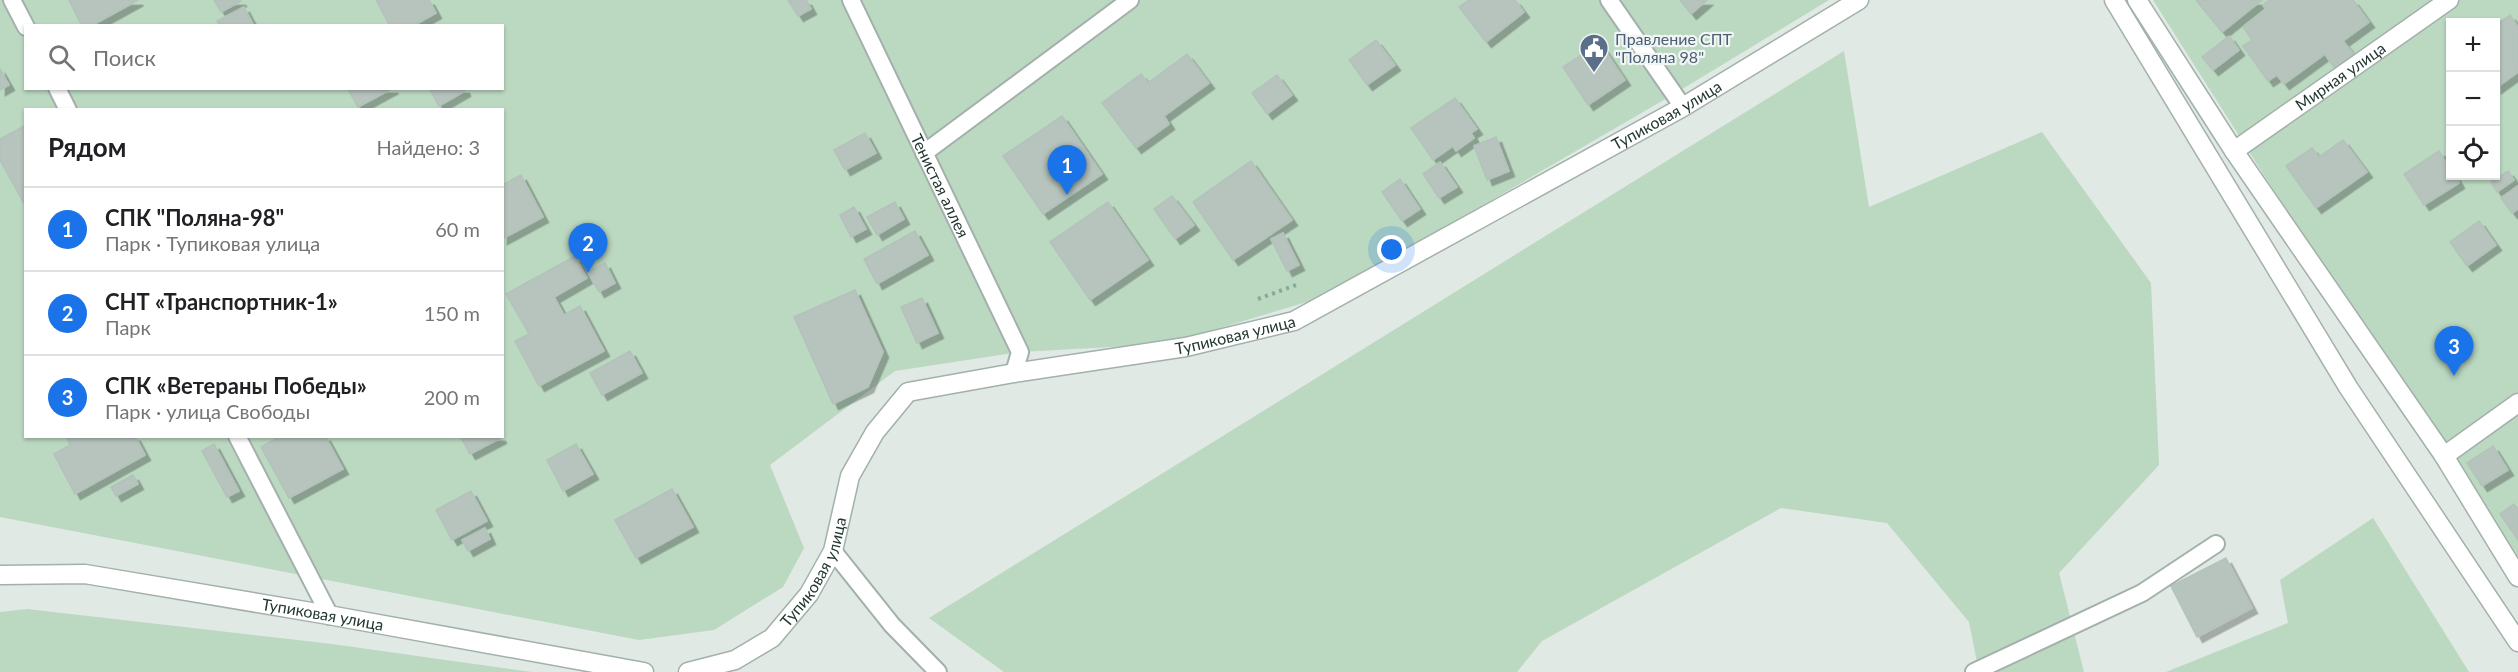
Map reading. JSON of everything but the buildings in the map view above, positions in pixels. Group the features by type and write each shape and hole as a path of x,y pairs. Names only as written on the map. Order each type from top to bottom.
{"street":[{"name":"Тупиковая улица","path":"688,672 735,660 772,638 809,594 833,551 850,476 875,432 908,392 1014,373 1186,347 1294,321 1683,107 1859,0"},
{"path":"2114,0 2348,387 2518,642"},
{"path":"2137,0 2234,151 2444,456 2518,577"},
{"name":"Мирная улица","path":"2234,151 2449,0"},
{"path":"2444,456 2518,403"},
{"name":"Тупиковая улица","path":"0,574 85,574 644,672"}],"lane":[{"path":"12,0 24,24"},
{"name":"Тенистая аллея","path":"851,0 1020,352 1014,373"},
{"path":"924,153 1130,0"},
{"path":"1609,0 1683,107"},
{"path":"58,90 67,108"},
{"path":"238,438 329,615"},
{"path":"1974,672 2142,592 2216,544"},
{"path":"833,551 892,625 938,672"}],"green space":[{"path":"0,0 1829,0 1674,94 1327,296 1166,344 1020,352 895,371 770,465 804,548 783,587 714,630 639,640 0,517"},
{"path":"2153,0 2518,0 2518,576"},
{"path":"1844,51 1869,207 2042,132 2151,283 2159,465 2059,573 2084,672 1979,672 1969,622 1887,523 1781,508 1542,641 1517,672 1004,672 929,618"},
{"path":"2373,518 2469,672 2166,672 2288,623 2280,580"},
{"path":"27,609 332,644 532,672 0,672 0,612"}],"place":[{"name":"Правление СПТ \"Поляна 98\"","path":"1594,74"},
{"name":"СПК \"Поляна-98\"","path":"1067,195"},
{"name":"СНТ «Транспортник-1»","path":"588,273"},
{"name":"СПК «Ветераны Победы»","path":"2454,376"}]}
